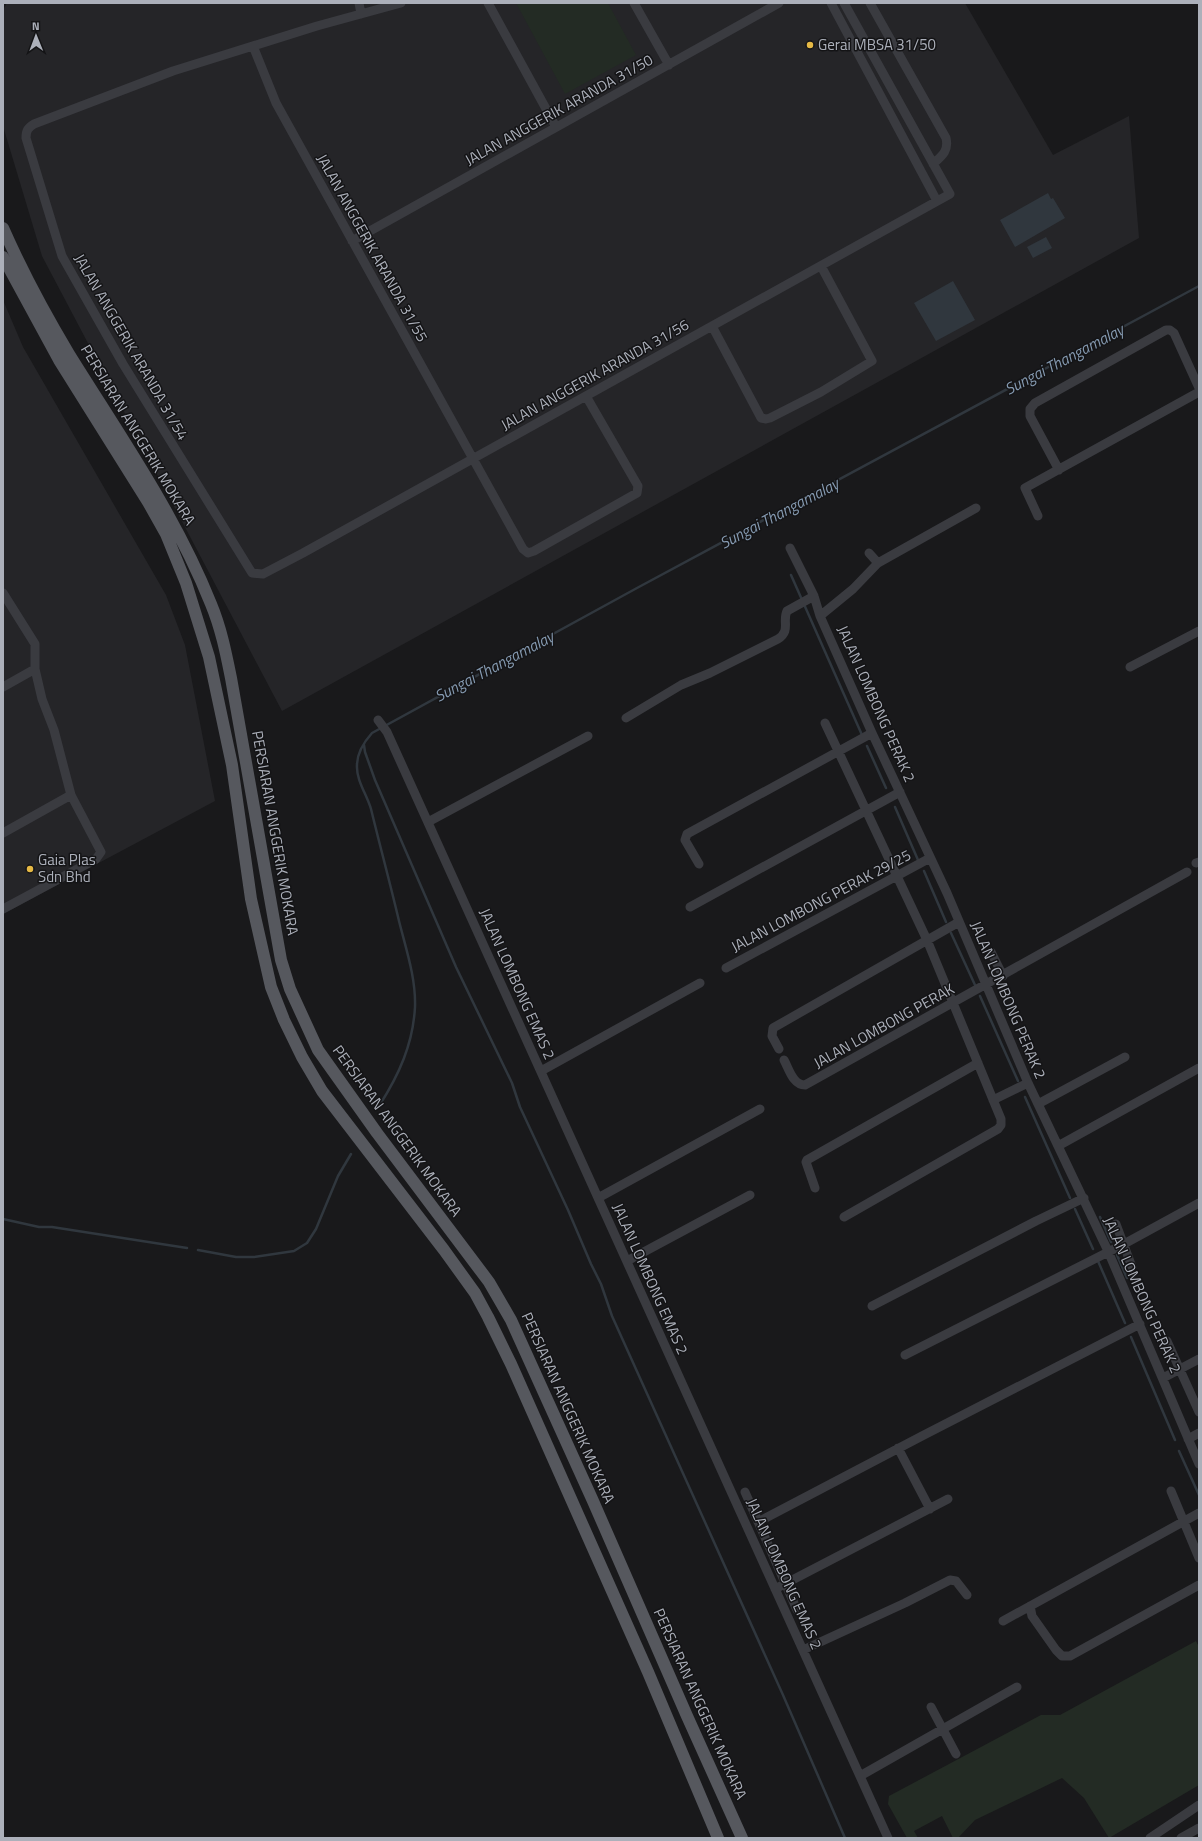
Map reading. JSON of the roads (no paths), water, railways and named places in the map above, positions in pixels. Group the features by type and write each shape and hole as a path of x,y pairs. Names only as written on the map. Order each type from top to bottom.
{"main road":[{"name":"PERSIARAN ANGGERIK MOKARA","path":"3,228 30,285 69,353 159,496 180,536 212,606 225,648 281,960 290,989 318,1050 359,1109 489,1282 511,1320 742,1838"},
{"name":"PERSIARAN ANGGERIK MOKARA","path":"3,257 59,360 148,502 175,555 192,600 213,675 232,765 251,899 271,987 284,1020 302,1057 322,1090 475,1293 511,1364 648,1672 718,1838"}],"street":[{"path":"359,3 361,14"},
{"name":"JALAN ANGGERIK ARANDA 31/54","path":"252,574 123,364 62,256 26,138 26,133 28,128 34,124 172,72 253,46 401,3"},
{"path":"488,3 556,127"},
{"path":"634,3 669,65"},
{"name":"JALAN ANGGERIK ARANDA 31/50","path":"352,241 669,65 766,6 779,3"},
{"path":"831,3 937,202"},
{"path":"844,3 933,164 946,152 946,138 870,3"},
{"name":"JALAN ANGGERIK ARANDA 31/55","path":"253,46 276,103 472,459 523,549 528,552 540,548 637,493 638,486 586,396"},
{"name":"JALAN ANGGERIK ARANDA 31/56","path":"252,574 263,574 290,560 937,202 950,194 933,164"},
{"path":"712,326 762,418 770,418 821,392 872,361 821,266"},
{"path":"1059,470 1030,416 1030,409 1035,403 1166,330 1170,330 1174,333 1199,388"},
{"path":"1038,516 1025,488 1199,392"},
{"path":"820,616 854,589 878,563 976,508"},
{"name":"JALAN LOMBONG PERAK 2","path":"790,548 872,733 960,922 985,986 1028,1083 1108,1251 1199,1464"},
{"path":"868,553 878,563"},
{"path":"3,593 35,644 35,669 42,699 54,730 71,796 101,852 96,859 3,909"},
{"path":"626,718 681,685 710,673 783,636 787,625 784,616 787,610 811,598"},
{"path":"1130,667 1199,631"},
{"path":"3,687 35,669"},
{"name":"JALAN LOMBONG EMAS 2","path":"378,720 387,732 775,1589 807,1648 860,1776 888,1838"},
{"path":"825,722 928,940 1001,1119 1001,1125 998,1129 844,1217"},
{"path":"699,864 685,840 687,834 872,733"},
{"path":"428,822 588,736"},
{"path":"690,907 900,792"},
{"path":"3,833 71,796"},
{"name":"JALAN LOMBONG PERAK 29/25","path":"726,968 930,858"},
{"name":"JALAN LOMBONG PERAK","path":"784,1060 796,1082 805,1085 1003,976 1187,872"},
{"path":"779,1049 772,1036 773,1028 960,922"},
{"path":"991,952 1003,976"},
{"path":"541,1071 700,984"},
{"path":"1038,1104 1125,1057"},
{"path":"815,1188 806,1162 807,1160 978,1063"},
{"path":"1058,1146 1199,1068"},
{"path":"993,1100 1028,1083"},
{"path":"598,1198 760,1109"},
{"path":"627,1261 750,1195"},
{"path":"872,1306 1084,1198"},
{"path":"905,1355 1124,1244 1199,1203"},
{"path":"1116,1224 1132,1267"},
{"path":"758,1522 898,1448 1140,1324"},
{"path":"1167,1341 1180,1369 1196,1396 1199,1412"},
{"path":"1163,1378 1199,1359"},
{"path":"1188,1439 1199,1433"},
{"path":"898,1448 930,1509"},
{"path":"1171,1491 1199,1558"},
{"path":"745,1492 797,1610"},
{"path":"775,1589 948,1499"},
{"path":"1004,1621 1199,1513"},
{"path":"807,1648 906,1603 950,1580 956,1581 967,1595"},
{"path":"1030,1606 1032,1616 1056,1650 1062,1656 1070,1656 1199,1585"},
{"path":"860,1776 1017,1687"},
{"path":"931,1707 956,1754"},
{"path":"1150,1838 1199,1805"},
{"path":"1181,1838 1199,1828"}],"waterway":[{"name":"Sungai Thangamalay","path":"379,1106 393,1083 404,1059 414,1021 415,996 410,964 371,809 357,771 357,761 360,752 372,733 637,588 1199,286"},
{"path":"791,575 862,735"},
{"path":"364,745 375,780 456,967 512,1083 520,1107 601,1284 612,1316 783,1695 845,1838"},
{"path":"867,746 886,788"},
{"path":"895,807 918,860"},
{"path":"924,871 946,922"},
{"path":"951,933 975,985"},
{"path":"980,996 1018,1081"},
{"path":"1025,1097 1070,1198"},
{"path":"198,1250 236,1257 254,1257 294,1251 307,1243 316,1229 338,1176 351,1154"},
{"path":"1075,1209 1093,1249"},
{"path":"1100,1217 1111,1242"},
{"path":"3,1219 39,1227 52,1227 187,1248"},
{"path":"1117,1255 1127,1278"},
{"path":"1098,1261 1125,1323"},
{"path":"1131,1337 1175,1440"},
{"path":"1179,1451 1199,1495"}],"place":[{"name":"Gerai MBSA 31/50","path":"810,45"},
{"name":"Gaia Plas Sdn Bhd","path":"30,869"}]}
